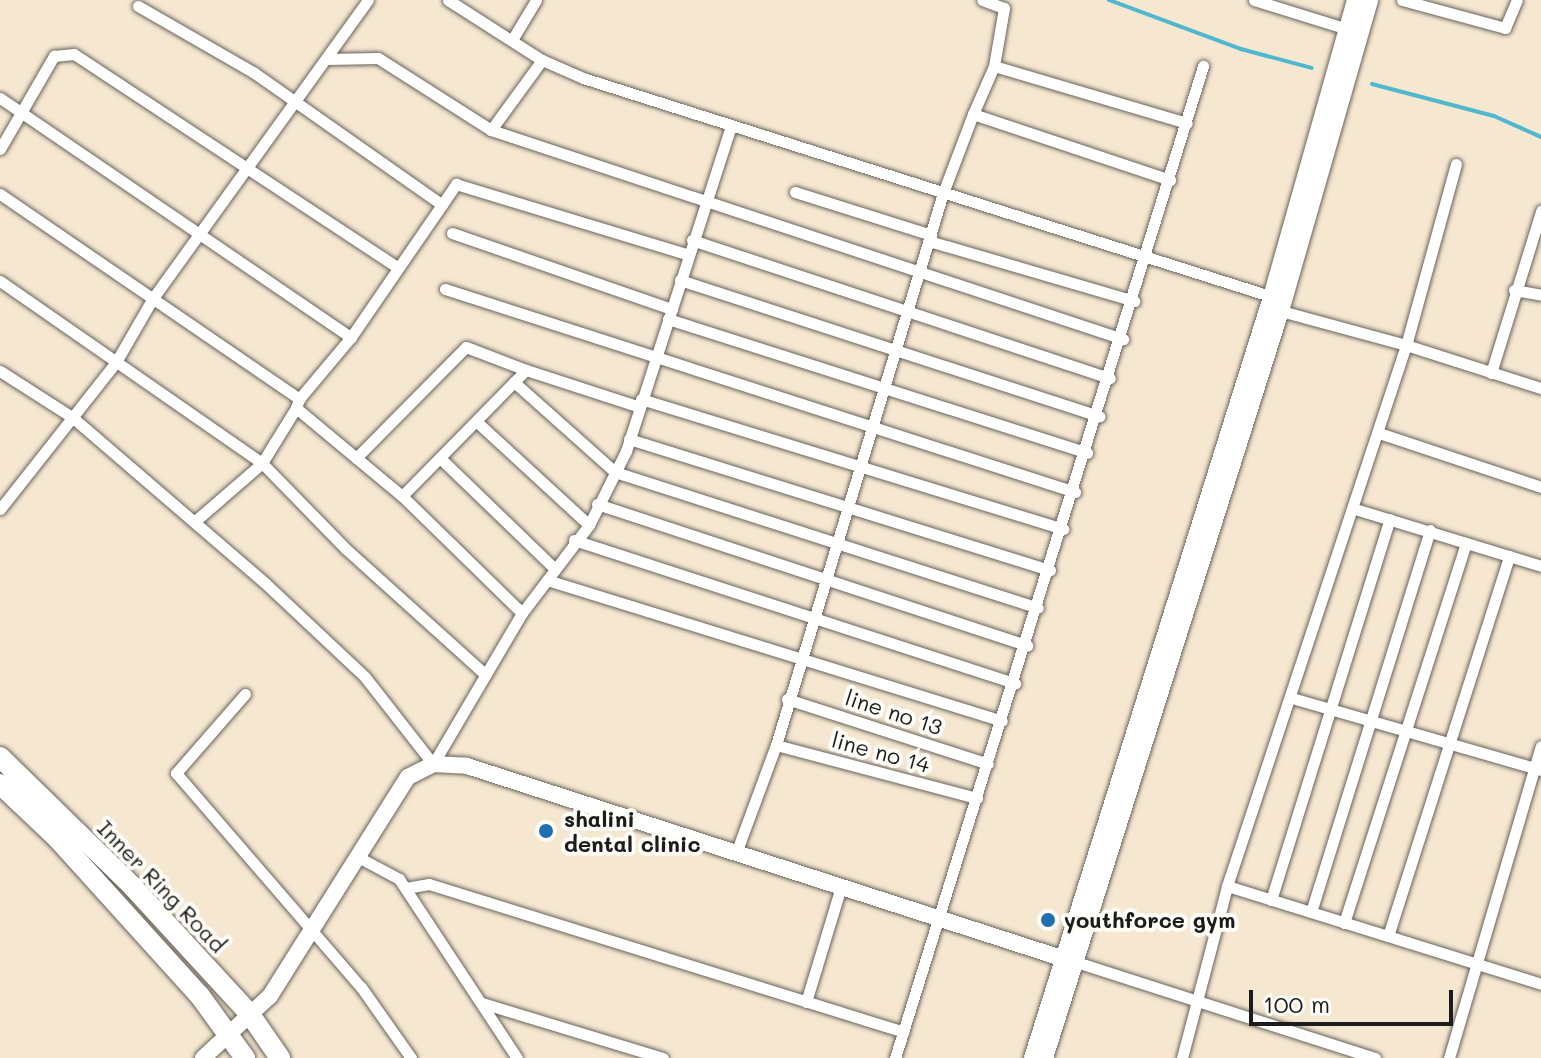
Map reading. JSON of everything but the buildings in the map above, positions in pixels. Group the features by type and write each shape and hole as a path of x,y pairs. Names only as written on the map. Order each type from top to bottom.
{"highway":[{"name":"Inner Ring Road","path":"0,757 133,887 249,1013 280,1058"},
{"name":"Inner Ring Road","path":"0,784 121,908 230,1036 245,1058"}],"main road":[{"path":"1341,80 1347,29 1355,0"},
{"path":"1045,1058 1070,960 1279,303 1341,80 1370,0"},
{"path":"203,1058 270,996 408,777 433,764 467,766 1070,960"},
{"path":"1032,1058 1070,960"}],"street":[{"path":"0,509 116,362 153,298 200,237 368,0"},
{"path":"512,40 536,0"},
{"path":"736,853 776,745 787,699 826,583 943,193 994,66 1004,8 982,0"},
{"path":"1402,0 1505,28 1517,0"},
{"path":"1259,1 1347,29"},
{"path":"454,2 542,60 731,125 1541,388"},
{"path":"138,6 296,101 442,205"},
{"path":"0,149 17,113 54,56 74,54 248,166 398,268"},
{"path":"326,59 378,58 491,130 704,199 919,275 1123,339"},
{"path":"491,130 542,60"},
{"path":"994,66 1187,123"},
{"path":"895,1058 1123,339 1203,66"},
{"path":"0,98 17,113 200,237 236,254 351,337"},
{"path":"973,114 1170,180"},
{"path":"0,371 72,417 194,522 365,677 433,764 522,613 574,540 589,525 615,472 629,439 704,199 731,125"},
{"path":"1182,1058 1200,1003 1227,886 1355,509 1406,345 1456,164"},
{"path":"194,522 262,463 298,404 351,337 456,184 687,254"},
{"path":"795,192 930,238 1134,301"},
{"path":"0,194 153,298 298,404 402,496 522,613"},
{"path":"1491,373 1540,207"},
{"path":"452,233 883,391 1087,453"},
{"path":"692,240 907,315 1110,378"},
{"path":"680,280 895,353 1099,416"},
{"path":"0,281 262,463 346,549 486,675"},
{"path":"445,289 1075,492"},
{"path":"1514,290 1541,295"},
{"path":"356,458 466,347 526,370 1063,529"},
{"path":"402,496 526,370"},
{"path":"514,382 615,472 837,546 1038,608"},
{"path":"477,422 589,525"},
{"path":"1379,433 1541,487"},
{"path":"629,439 1050,570"},
{"path":"440,458 555,569"},
{"path":"597,504 826,583 1027,645"},
{"path":"1355,509 1541,566"},
{"path":"1271,900 1329,706 1390,519"},
{"path":"1311,912 1430,530"},
{"path":"574,540 813,621 1015,683"},
{"path":"1344,923 1466,543"},
{"path":"1388,936 1509,556"},
{"path":"547,580 1002,721"},
{"path":"245,694 176,773 312,928 411,1058"},
{"path":"1292,698 1329,706 1537,769"},
{"name":"line no 13","path":"787,699 988,764"},
{"name":"line no 14","path":"776,745 977,798"},
{"path":"1449,1058 1537,769 1541,746"},
{"path":"358,857 406,888 517,1058"},
{"path":"406,888 429,884 903,1032"},
{"path":"1227,886 1541,984"},
{"path":"806,1002 841,887"},
{"path":"1070,960 1375,1058"},
{"path":"482,1003 663,1058"}],"waterway":[{"path":"1109,0 1241,49 1312,68"},
{"path":"1372,84 1494,116 1541,137"}],"place":[{"name":"shalini dental clinic","path":"546,831"},
{"name":"youthforce gym","path":"1048,920"}]}
